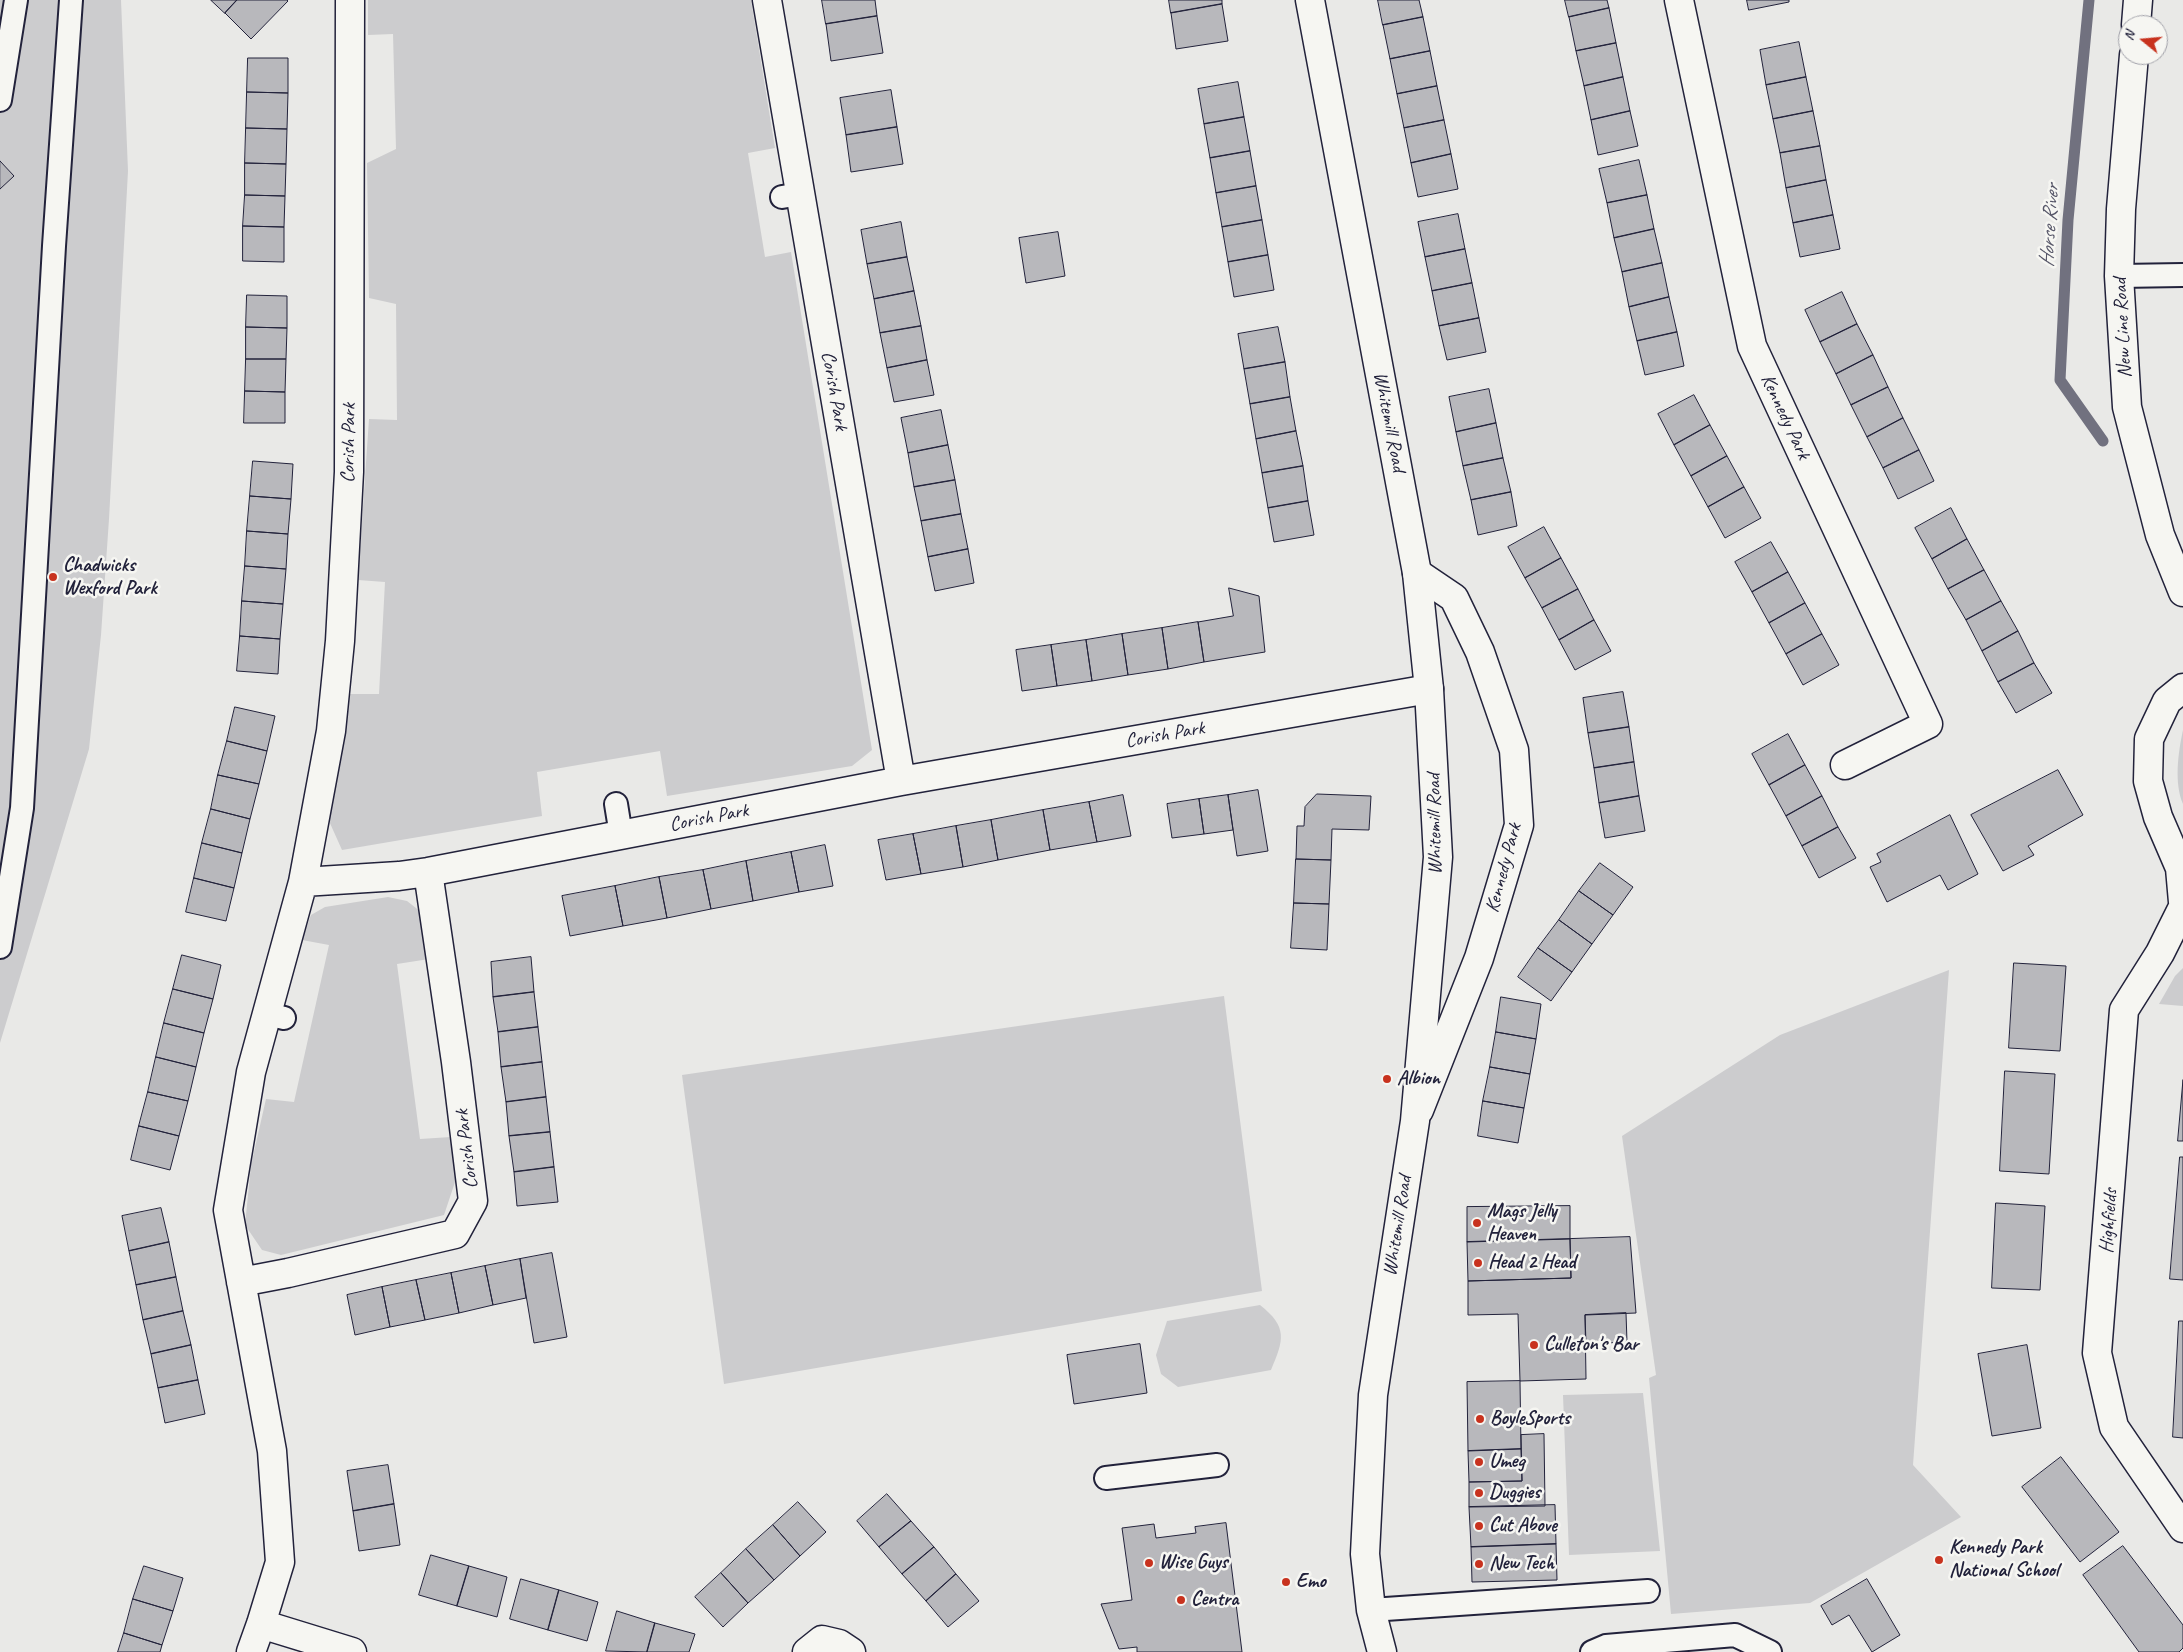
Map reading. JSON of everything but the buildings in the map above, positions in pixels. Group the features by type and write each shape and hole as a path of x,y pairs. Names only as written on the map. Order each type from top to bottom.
{"street":[{"name":"Corish Park","path":"251,1652 262,1624 280,1562 272,1451 228,1210 251,1072 275,1016 303,882 331,731 340,641 348,492 350,0"},
{"name":"Corish Park","path":"768,0 791,195 902,781"},
{"name":"Whitemill Road","path":"1310,0 1417,573 1429,688 1438,858 1414,1121 1373,1394 1365,1554 1371,1610 1382,1652"},
{"name":"Kennedy Park","path":"1679,0 1752,346 1928,724 1845,766"},
{"path":"2137,15 2138,0"},
{"name":"New Line Road","path":"2133,65 2121,209 2119,276 2127,407 2160,535 2183,592"},
{"name":"Kennedy Park","path":"1414,1121 1479,958 1519,825 1514,750 1480,652 1454,598 1417,573"},
{"name":"Corish Park","path":"303,882 399,876 428,872 902,781 1429,688"},
{"path":"2183,688 2167,701 2149,739 2148,781 2158,817 2180,868 2183,902"},
{"name":"Corish Park","path":"240,1282 298,1271 455,1234 473,1201 449,1063 428,872"},
{"name":"Highfields","path":"2183,907 2160,953 2124,1010 2097,1353 2114,1427 2183,1528"},
{"path":"262,1624 352,1652"},
{"path":"807,1652 822,1640 839,1644 851,1652"}],"lane":[{"path":"0,100 16,0"},
{"path":"0,947 22,808 54,246 71,0"},
{"path":"2119,276 2183,275"},
{"path":"616,804 621,835"},
{"path":"1106,1478 1217,1465"},
{"path":"1371,1610 1648,1591"},
{"path":"1592,1652 1606,1646 1735,1635 1770,1652"}],"shaded area":[{"name":"Chadwicks Wexford Park","path":"0,0 121,0 128,171 109,519 101,635 89,749 0,1043"},
{"path":"368,0 751,0 775,148 748,153 765,257 791,252 872,750 852,766 667,796 660,751 537,772 542,816 342,850 329,821 350,694 379,694 385,582 358,580 369,419 397,420 396,304 369,298 367,163 396,149 393,34 368,35"},
{"path":"2183,730 2183,804 2178,787 2178,758"},
{"path":"388,897 407,901 421,912 429,959 397,964 420,1139 451,1137 457,1176 444,1215 281,1255 262,1250 245,1225 251,1165 266,1099 294,1102 329,945 302,940 311,915 325,907"},
{"path":"2183,968 2183,1006 2159,1004 2175,976"},
{"path":"1949,970 1913,1465 1961,1517 1810,1603 1671,1614 1649,1378 1656,1375 1622,1136 1780,1035"},
{"path":"1224,996 1262,1291 724,1384 682,1075"},
{"path":"1260,1305 1275,1320 1281,1334 1279,1350 1271,1370 1178,1387 1161,1374 1156,1355 1167,1321"},
{"path":"1643,1393 1660,1551 1569,1555 1563,1395"}],"waterway":[{"name":"Horse River","path":"2089,0 2068,220 2060,380 2103,441"}],"place":[{"name":"Chadwicks Wexford Park","path":"53,577"},
{"name":"Albion","path":"1387,1079"},
{"name":"Mags Jelly Heaven","path":"1477,1223"},
{"name":"Head 2 Head","path":"1478,1263"},
{"name":"Culleton's Bar","path":"1534,1345"},
{"name":"BoyleSports","path":"1480,1419"},
{"name":"Umeg","path":"1479,1462"},
{"name":"Duggies","path":"1479,1493"},
{"name":"Cut Above","path":"1479,1526"},
{"name":"Kennedy Park National School","path":"1939,1560"},
{"name":"Wise Guys","path":"1149,1563"},
{"name":"New Tech","path":"1479,1564"},
{"name":"Emo","path":"1286,1582"},
{"name":"Centra","path":"1181,1600"}]}
